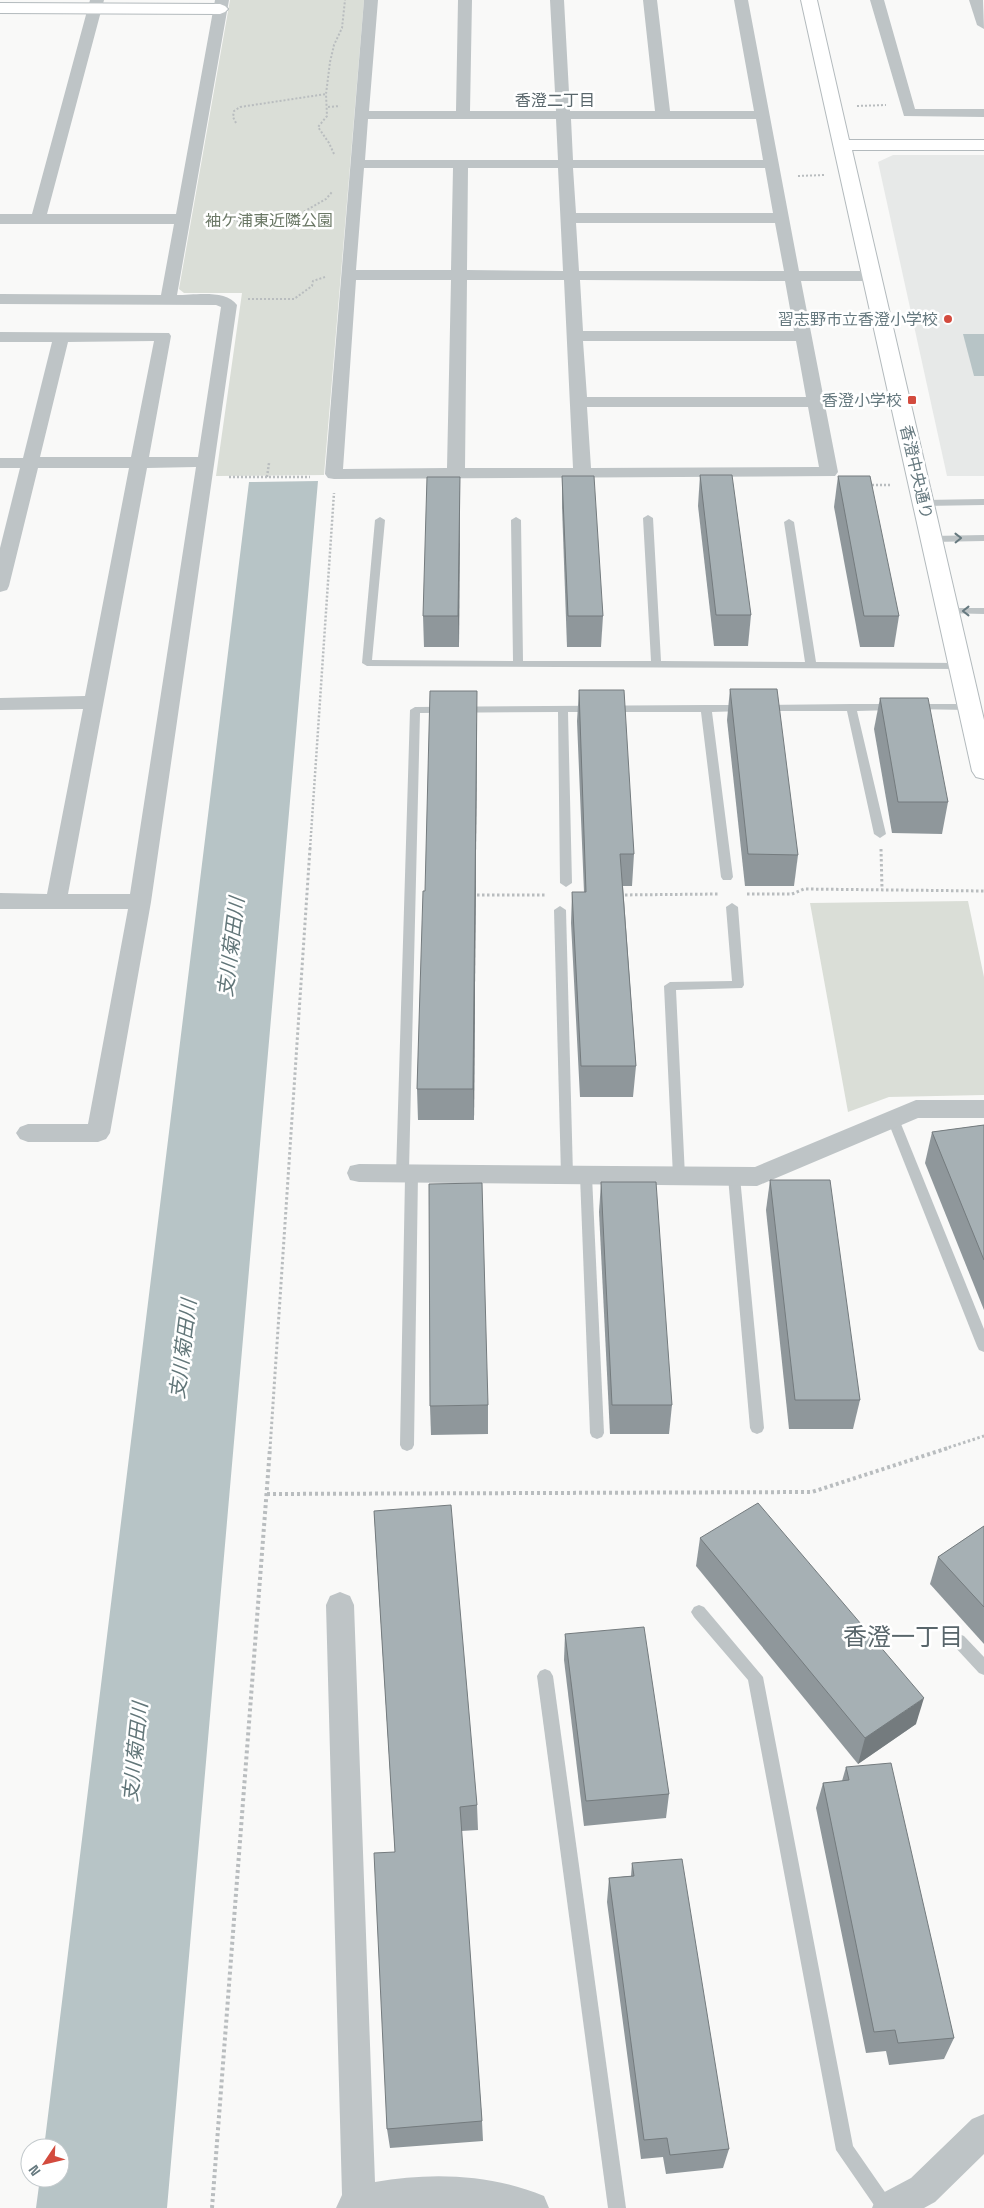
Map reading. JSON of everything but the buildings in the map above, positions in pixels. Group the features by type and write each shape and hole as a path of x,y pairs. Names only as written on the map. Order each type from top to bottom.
{"street":[{"path":"371,0 348,275 334,476 456,473 829,472 741,0"},
{"path":"463,115 465,0"},
{"path":"557,0 582,473"},
{"path":"650,0 663,115"},
{"name":"香澄中央通り","path":"809,0 870,276 924,503 984,771"},
{"path":"877,0 909,113 984,113"},
{"path":"976,0 984,23"},
{"path":"38,219 96,4"},
{"path":"0,8 96,4 221,4 168,299"},
{"path":"361,115 763,115"},
{"path":"842,145 984,146"},
{"path":"358,164 566,164 773,170"},
{"path":"456,473 461,165"},
{"path":"568,218 782,218"},
{"path":"0,219 182,219"},
{"path":"348,275 870,276"},
{"path":"0,299 218,300 229,305 140,902 98,1132 28,1133"},
{"path":"0,337 163,336 56,902"},
{"path":"575,336 804,336"},
{"path":"0,586 62,337"},
{"path":"579,402 816,402"},
{"path":"0,463 138,463 204,470"},
{"path":"0,704 94,702"},
{"path":"0,901 140,902"},
{"path":"359,1173 757,1177 916,1109 984,1109"},
{"path":"340,1605 356,2205 397,2194 472,2193 532,2208"},
{"path":"888,2208 923,2190 984,2131"}],"lane":[{"path":"924,503 984,502"},
{"path":"648,518 656,664"},
{"path":"380,520 367,663 960,666"},
{"path":"516,520 518,664"},
{"path":"789,522 810,665"},
{"path":"932,539 984,538"},
{"path":"947,611 984,611"},
{"path":"407,1445 407,1174 414,710 969,706"},
{"path":"851,707 880,834"},
{"path":"706,708 727,877"},
{"path":"563,709 566,883"},
{"path":"679,1176 670,986 738,986 732,907"},
{"path":"560,910 596,1433"},
{"path":"893,1119 984,1346"},
{"path":"734,1177 757,1428"},
{"path":"699,1612 755,1677 845,2150 888,2208"},
{"path":"959,1642 984,1668"},
{"path":"545,1676 617,2208"}],"path":[{"path":"334,157 330,144 318,127 327,116 326,94 334,45 342,28 345,0"},
{"path":"236,123 233,116 234,111 240,107 326,94"},
{"path":"856,106 907,105"},
{"path":"773,170 829,175"},
{"path":"182,219 229,219 270,228 279,226 326,199 334,187"},
{"path":"243,300 294,299 312,286 312,281 348,275"},
{"path":"267,477 268,463"},
{"path":"204,470 267,477 334,476 267,1494 212,2208"},
{"path":"880,834 882,889"},
{"path":"740,894 792,894 804,889 984,891"},
{"path":"614,895 721,894"},
{"path":"468,896 555,895"},
{"path":"267,1494 812,1492 984,1436"}],"shaded area":[{"name":"習志野市立香澄小学校","path":"893,155 984,155 984,476 947,476 878,162"}],"green space":[{"name":"袖ケ浦東近隣公園","path":"230,0 364,0 324,475 216,476 242,293 184,293 179,289"},
{"path":"968,901 984,977 984,1095 889,1097 848,1112 810,903"}],"water":[{"path":"963,334 984,334 984,376 974,376"},
{"name":"支川菊田川","path":"318,481 167,2208 36,2208 39,2188 70,2188 70,2138 45,2138 249,482"}],"place":[{"name":"習志野市立香澄小学校","path":"948,319"},
{"name":"香澄小学校","path":"912,400"}],"district":[{"name":"香澄二丁目","path":"555,100"},
{"name":"香澄一丁目","path":"903,1637"}]}
